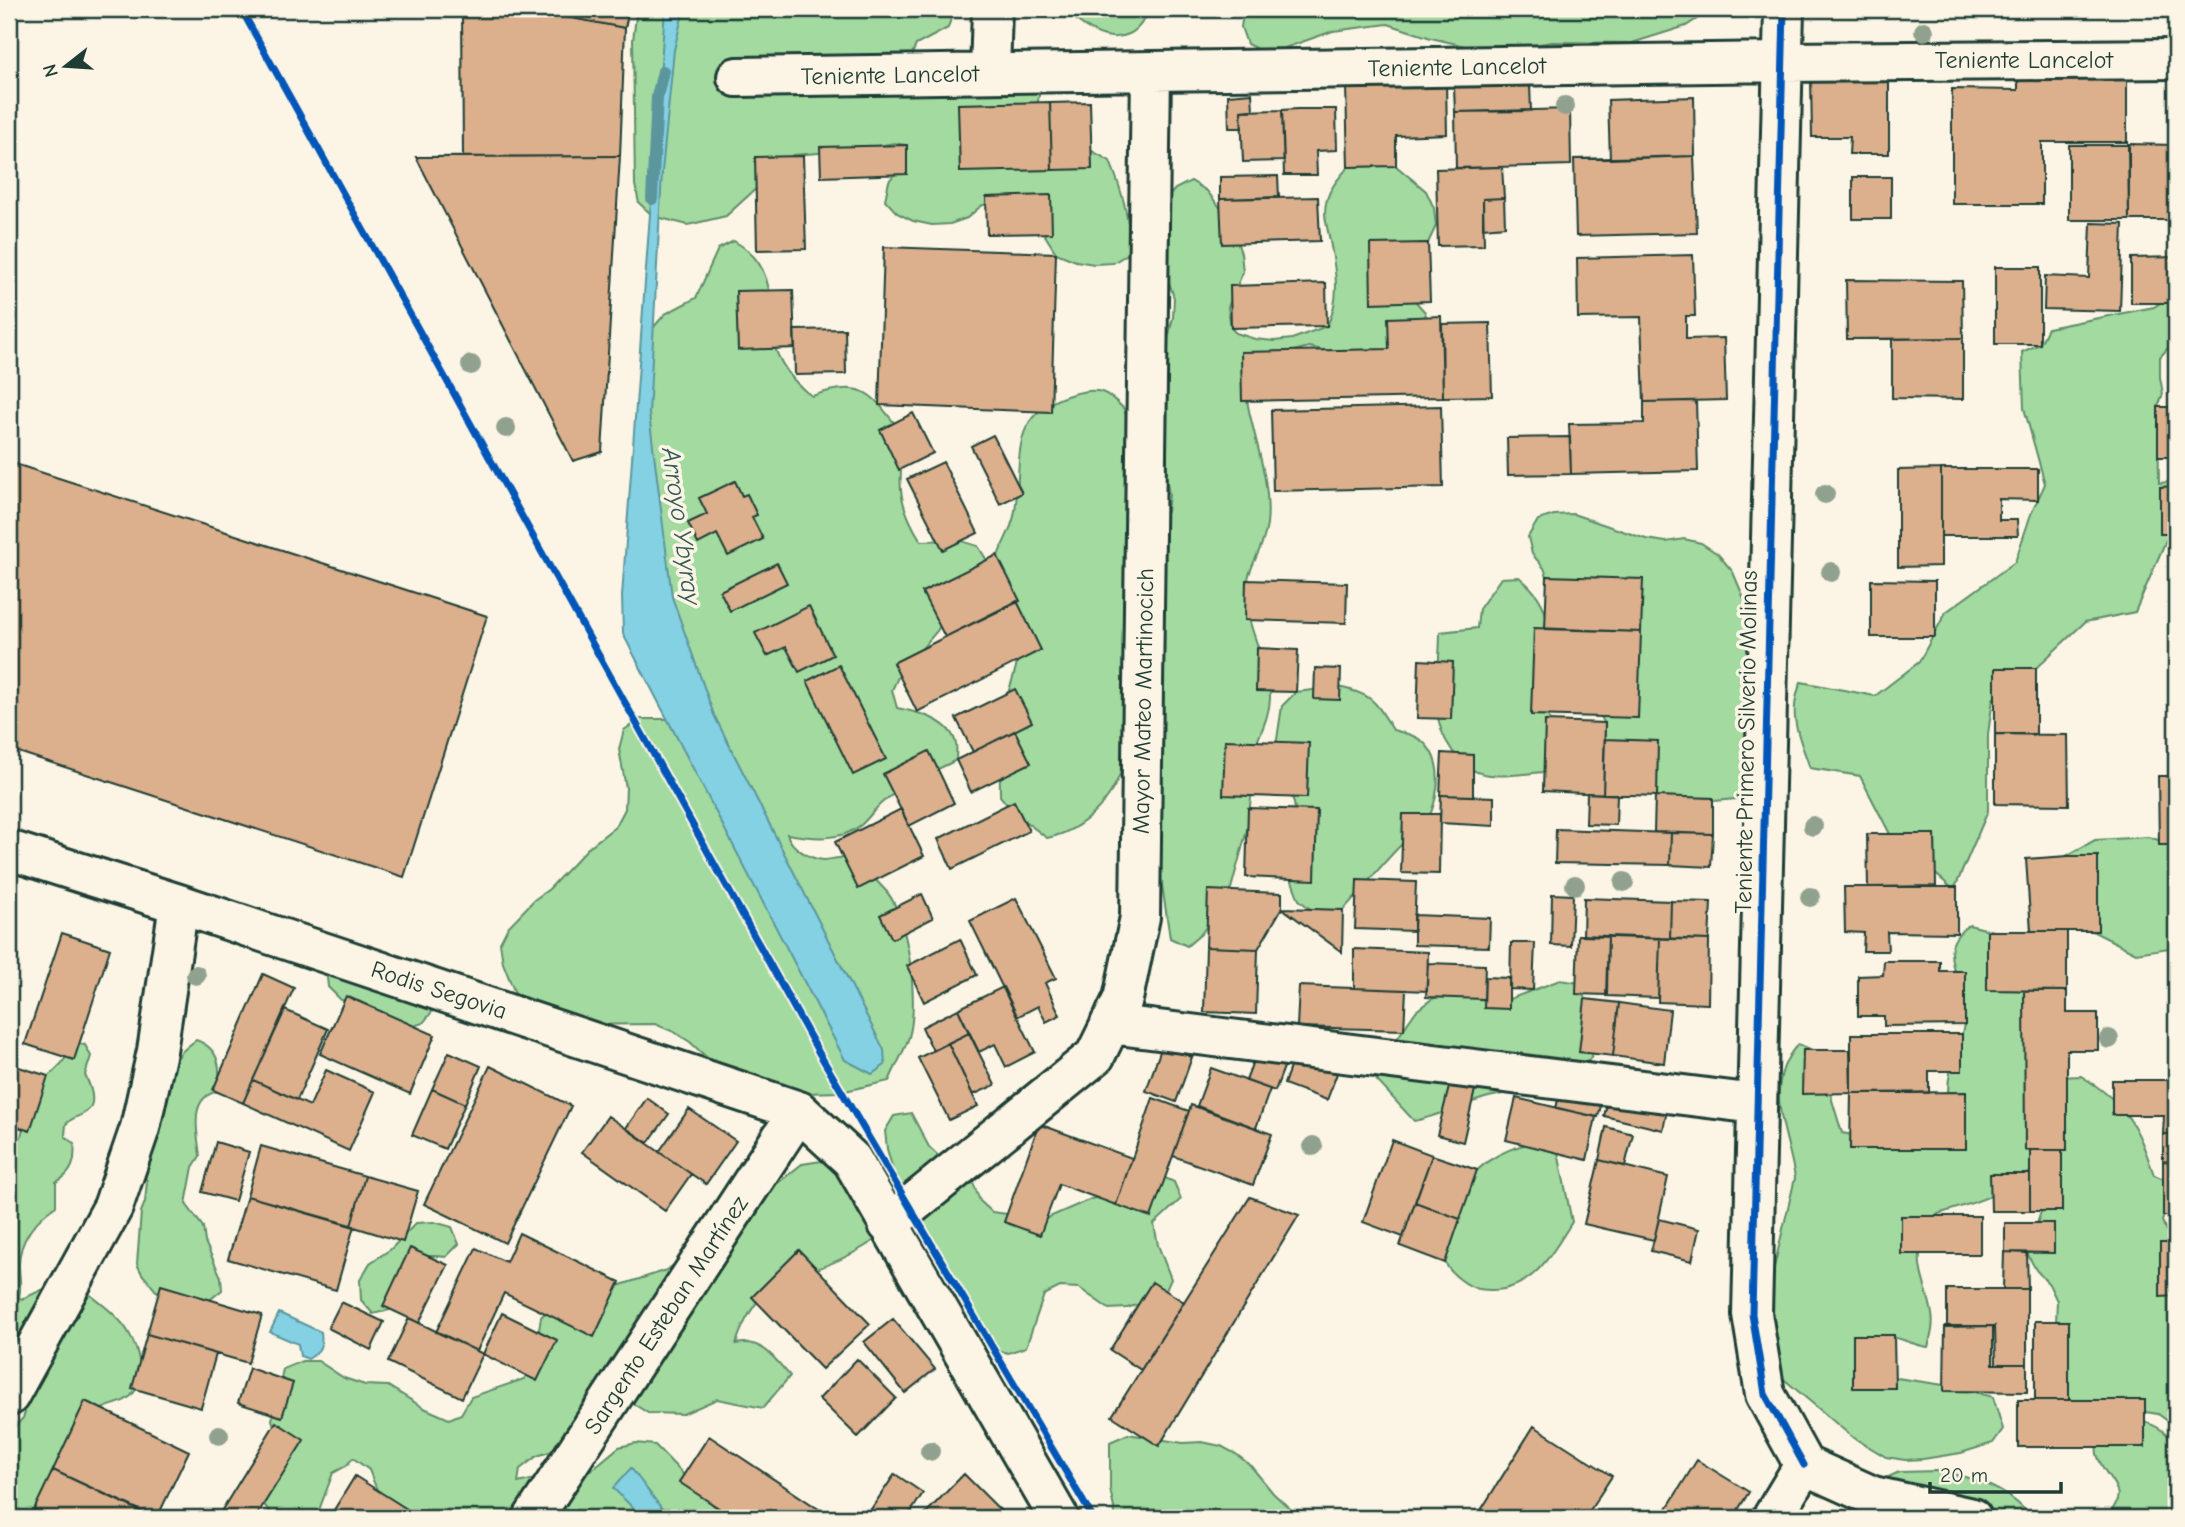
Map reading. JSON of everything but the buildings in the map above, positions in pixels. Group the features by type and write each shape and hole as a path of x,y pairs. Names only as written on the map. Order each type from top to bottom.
{"street":[{"path":"990,73 992,9"},
{"name":"Teniente Primero Silverio Molinas","path":"1784,9 1752,1314 1765,1394 1804,1465"},
{"name":"Teniente Lancelot","path":"737,77 2176,58"},
{"name":"Mayor Mateo Martinocich","path":"888,1224 1095,1056 1123,999 1140,917 1151,71"},
{"name":"Rodis Segovia","path":"9,850 799,1111 852,1160 1059,1518"},
{"path":"9,1396 113,1207 140,1128 157,1051 179,904"},
{"path":"1110,1024 1756,1104"},
{"name":"Sargento Esteban Martínez","path":"533,1518 799,1111"},
{"path":"1772,1518 1804,1465 1873,1496 1972,1518"}],"green space":[{"path":"637,9 954,9 948,28 916,45 908,63 1040,89 1037,107 1040,167 1092,151 1110,161 1125,206 1129,253 1113,263 1076,261 1056,253 1031,213 995,201 981,206 967,218 950,224 932,225 913,221 897,213 885,200 889,181 901,166 906,145 894,143 858,150 793,155 726,216 688,225 653,216 639,203 635,185 633,40"},
{"path":"1065,9 1150,9 1136,30 1120,37 1111,37 1094,32"},
{"path":"1244,9 1712,9 1686,26 1632,43 1552,42 1515,48 1474,48 1388,24 1333,31 1282,49 1263,52 1247,44 1241,27"},
{"path":"1396,166 1426,191 1434,208 1436,226 1428,243 1419,243 1403,250 1400,284 1425,312 1429,329 1417,341 1365,359 1309,347 1293,351 1244,377 1264,471 1268,511 1263,542 1249,576 1247,608 1267,674 1270,699 1253,754 1250,819 1229,896 1201,934 1187,946 1170,938 1159,865 1123,765 1112,790 1095,812 1073,829 1047,838 1013,812 1000,796 1001,726 1017,663 1018,648 997,582 996,564 1014,516 1021,443 1026,427 1036,414 1051,403 1082,392 1107,394 1124,409 1158,528 1167,512 1169,495 1160,436 1160,374 1173,317 1174,298 1162,259 1162,204 1175,189 1191,181 1207,191 1229,219 1241,253 1243,272 1228,307 1231,328 1236,333 1255,339 1292,339 1327,326 1332,315 1336,281 1325,213 1331,190 1348,167"},
{"path":"734,241 751,254 763,270 769,288 772,338 782,363 793,378 812,396 846,388 868,394 906,438 901,467 901,491 907,515 921,541 958,540 978,546 988,562 955,601 937,631 899,675 892,690 897,708 932,718 948,729 956,744 956,760 892,795 861,825 844,834 805,837 787,834 792,844 807,855 824,860 845,859 873,878 895,905 906,941 913,1004 912,1022 905,1048 889,1081 841,1092 767,1094 717,1067 690,1042 655,1024 570,1025 518,1001 503,963 500,943 508,927 534,900 549,889 588,848 616,826 625,809 626,788 619,749 624,730 640,719 677,719 669,621 641,402 652,329 665,314 696,298 718,249"},
{"path":"2176,284 2176,343 2160,357 2163,394 2158,407 2159,483 2176,481 2176,530 2170,531 2135,612 2085,622 2036,668 2004,685 1993,699 1988,734 1988,811 1954,890 1890,834 1860,776 1810,768 1796,726 1795,705 1801,682 1875,696 1919,662 1946,612 2015,562 2031,514 2045,484 2024,408 2022,352 2040,344 2048,328 2154,307 2169,297"},
{"path":"1573,514 1646,539 1666,542 1684,539 1701,543 1718,554 1733,572 1761,639 1747,798 1692,803 1675,797 1655,796 1610,760 1605,724 1600,715 1621,595 1547,576 1532,554 1528,537 1538,520 1554,515"},
{"path":"1519,577 1534,591 1543,605 1547,619 1543,698 1554,739 1545,772 1490,775 1469,768 1460,760 1441,730 1437,708 1440,632 1477,628 1479,609 1501,578"},
{"path":"1338,687 1366,696 1377,705 1393,730 1412,735 1424,743 1433,755 1438,776 1432,809 1422,828 1397,849 1343,910 1332,914 1314,912 1299,900 1292,881 1297,825 1294,803 1276,746 1282,706 1296,692"},
{"path":"2148,837 2176,845 2176,947 2136,953 2088,929 2066,856 2095,840"},
{"path":"1969,925 1997,932 2019,959 2030,994 2042,1161 2019,1181 2006,1188 1938,1214 1931,1225 1920,1253 1921,1271 1933,1318 1928,1347 1878,1335 1884,1376 1957,1387 1993,1397 2003,1429 1993,1443 1961,1453 1905,1460 1886,1457 1851,1436 1773,1370 1760,1327 1795,1178 1783,1126 1779,1092 1787,1060 1798,1044 1815,1051 1831,1082 1832,1100 1842,1133 1915,1146 1949,1111 1949,1078 1965,1017 1963,997 1951,954 1958,934"},
{"path":"326,968 435,1008 423,1023 407,1028 359,1001 341,1000 328,987"},
{"path":"1560,980 1579,983 1592,1019 1595,1046 1585,1064 1560,1078 1414,1121 1358,1060 1392,1046 1416,1011 1432,999 1450,993 1499,1003"},
{"path":"196,1040 215,1054 219,1068 218,1091 208,1095 198,1109 200,1156 193,1167 186,1204 203,1227 205,1242 221,1277 222,1290 207,1302 177,1299 156,1291 137,1264 141,1212 147,1181 134,1156 168,1073 174,1071 178,1057"},
{"path":"76,1043 85,1045 91,1056 85,1075 92,1094 92,1104 90,1109 66,1124 65,1136 74,1143 74,1161 70,1171 56,1182 56,1206 42,1217 25,1239 19,1265 19,1298 23,1299 48,1287 63,1284 88,1293 126,1329 138,1355 140,1378 131,1396 94,1413 77,1432 54,1477 46,1518 9,1518 9,1433 23,1418 35,1382 26,1365 9,1355 9,1147 21,1137 28,1104 35,1090 61,1064"},
{"path":"2081,1076 2120,1106 2136,1129 2154,1175 2171,1182 2176,1181 2176,1213 2164,1216 2162,1221 2176,1253 2176,1427 2158,1414 2069,1400 2054,1363 2057,1301 2049,1284 2036,1270 2027,1253 2062,1150 2060,1077"},
{"path":"911,1113 929,1147 973,1182 980,1201 992,1212 1045,1219 1091,1199 1126,1190 1157,1174 1174,1182 1181,1199 1154,1224 1158,1245 1171,1279 1163,1297 1127,1308 1109,1309 1079,1288 1060,1287 1044,1295 1026,1347 1008,1353 974,1341 949,1314 935,1262 919,1252 898,1222 897,1184 885,1131 894,1116"},
{"path":"1536,1142 1556,1142 1572,1222 1546,1261 1524,1281 1496,1290 1475,1288 1456,1276 1446,1264 1441,1246 1439,1210 1471,1176 1492,1159 1519,1146"},
{"path":"828,1160 847,1163 876,1239 835,1262 778,1283 764,1294 752,1310 736,1344 761,1347 790,1376 763,1408 717,1399 683,1414 648,1413 616,1393 559,1449 537,1456 520,1469 518,1483 535,1479 555,1480 590,1471 619,1447 636,1443 655,1445 723,1518 396,1518 384,1508 369,1470 353,1458 346,1466 333,1473 316,1518 275,1518 265,1506 266,1487 281,1444 272,1420 283,1369 302,1361 318,1361 344,1378 365,1385 388,1386 424,1408 449,1419 461,1414 471,1397 524,1379 534,1362 541,1317 554,1303 596,1293 667,1270 802,1164"},
{"path":"434,1222 452,1227 459,1244 446,1257 419,1257 410,1261 399,1275 390,1310 373,1314 361,1300 360,1280 370,1263 391,1249 416,1223"},
{"path":"2128,1420 2155,1426 2176,1443 2176,1518 2106,1518 2114,1507 2117,1492 2097,1454 2096,1436"},
{"path":"1128,1434 1221,1446 1250,1465 1273,1493 1300,1518 1116,1518 1110,1489 1110,1442"},
{"path":"1937,1471 1973,1479 1995,1488 2025,1510 2025,1518 1878,1518 1877,1499 1882,1480 1899,1472"}],"water":[{"path":"665,9 684,9 674,50 662,172 649,414 672,597 714,715 884,1050 885,1065 872,1074 845,1060 623,634 622,596"},
{"path":"279,1313 321,1332 321,1345 315,1354 308,1359 300,1356 298,1344 270,1332"},
{"path":"631,1468 669,1518 643,1518 613,1488"}],"waterway":[{"name":"Arroyo Ybyray","path":"652,199 657,97 663,71"}],"cycle path":[{"path":"241,9 819,1053 1093,1518"},
{"path":"1784,9 1752,1314 1765,1394 1804,1465"}]}
